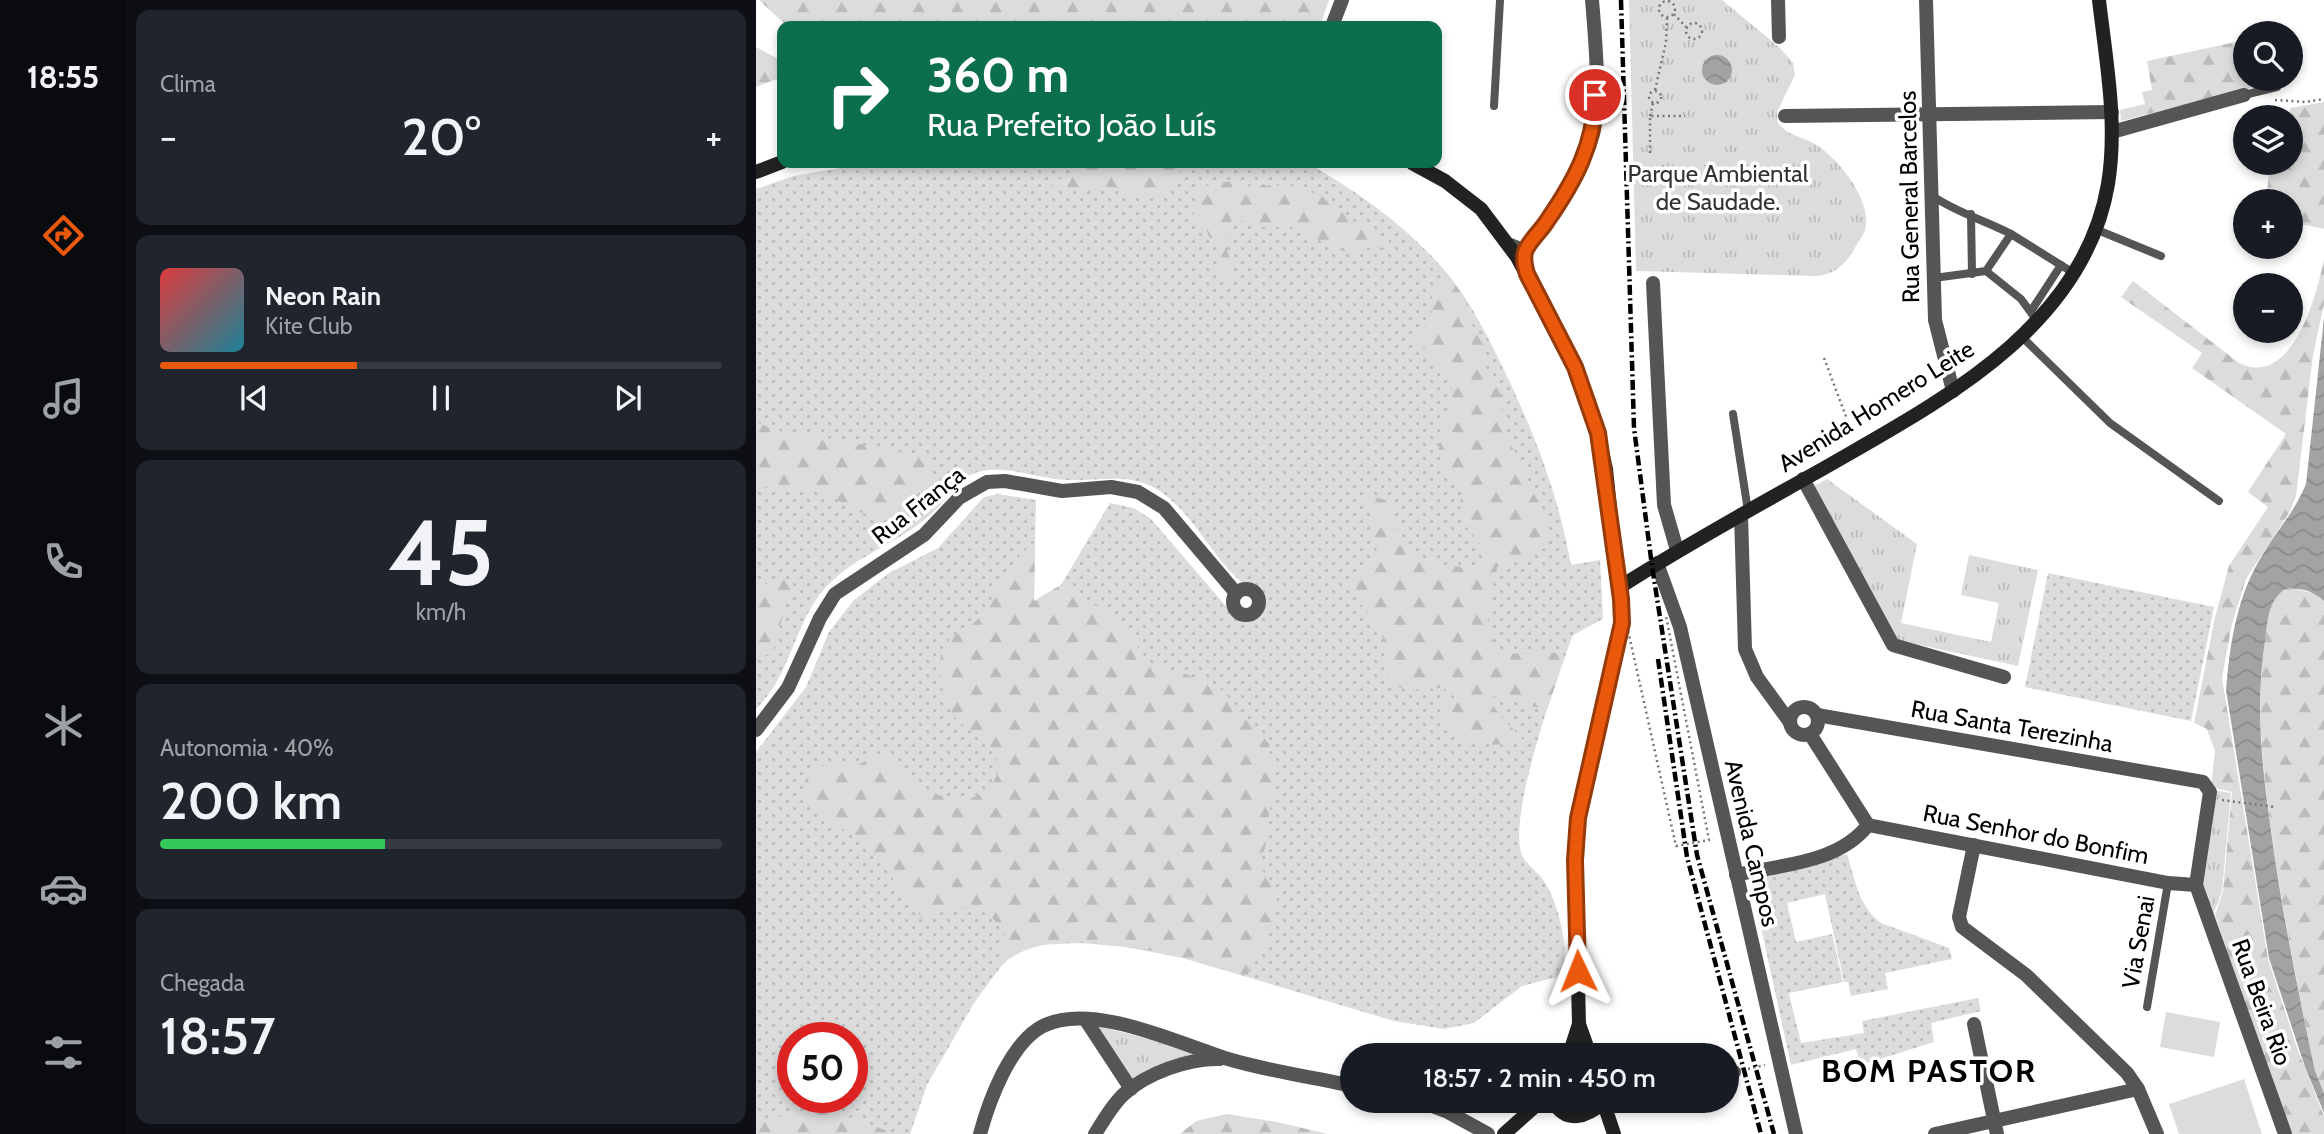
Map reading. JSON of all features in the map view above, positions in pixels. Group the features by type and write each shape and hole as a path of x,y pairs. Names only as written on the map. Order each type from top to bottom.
{"main road":[{"name":"Avenida Homero Leite","path":"1620,593 1676,550 1803,480 1953,391 2021,337 2095,229 2108,187 2112,112 2099,0"},
{"path":"756,172 777,164"},
{"path":"1420,168 1468,198 1508,244 1522,253 1527,274 1575,367 1598,433 1622,623 1578,818 1575,860 1579,1024 1586,1043"},
{"path":"1573,1043 1579,1024"},
{"path":"1504,1134 1528,1113"},
{"path":"1564,1113 1570,1116 1590,1113"},
{"path":"1609,1113 1614,1134"}],"street":[{"path":"1334,21 1342,0"},
{"path":"1522,253 1557,206 1578,170 1593,132 1595,80 1592,0"},
{"path":"1778,0 1779,37"},
{"name":"Rua General Barcelos","path":"1926,0 1935,320 1953,391"},
{"path":"2112,132 2244,95"},
{"path":"1785,116 2112,112"},
{"path":"1653,283 1664,505 1676,550"},
{"path":"1803,480 1893,645 2004,677"},
{"name":"Rua França","path":"756,730 788,688 820,618 835,594 924,535 959,498 987,482 1005,481 1062,491 1111,487 1138,492 1164,508 1236,593"},
{"path":"1744,513 1743,635 1750,663 1770,696 1792,715 1796,733 1810,734"},
{"name":"Avenida Campos","path":"1657,564 1680,627 1796,1134"},
{"path":"1792,715 1807,706 1817,715 1818,724 1810,734"},
{"name":"Rua Santa Terezinha","path":"1817,715 2199,780 2210,792 2196,885"},
{"path":"1736,875 1832,853 1846,847 1868,825 1810,734"},
{"name":"Rua Senhor do Bonfim","path":"1868,825 2168,883 2196,885"},
{"path":"1975,845 1959,917 1962,926 2026,975 2115,1061 2138,1088 2157,1134"},
{"name":"Rua Beira Rio","path":"2196,885 2285,1134"},
{"path":"1085,1019 1131,1088"},
{"path":"980,1134 998,1084 1023,1043 1044,1025 1062,1020 1085,1019 1136,1029 1228,1059 1340,1083"},
{"path":"1974,1024 1995,1127"},
{"path":"1095,1134 1112,1107 1131,1088 1190,1063 1228,1059"},
{"path":"1935,1134 1995,1127 2138,1088"},
{"path":"1450,1113 1488,1134"}],"lane":[{"path":"1494,106 1500,0"},
{"path":"2244,95 2260,91"},
{"path":"1931,195 1950,208 1971,214 2011,234 2067,269"},
{"path":"1971,214 1972,274"},
{"path":"2095,229 2161,256"},
{"path":"1934,278 1986,271 2011,234"},
{"path":"1986,271 2021,299 2034,316"},
{"path":"2021,337 2110,423 2219,501"},
{"path":"1733,414 1744,513"},
{"name":"Via Senai","path":"2147,1007 2168,883"}],"path":[{"path":"1667,17 1659,10 1665,0 1674,4 1674,14 1687,28 1689,38 1701,36 1699,25 1692,24 1687,28"},
{"path":"1667,17 1674,14"},
{"path":"1653,103 1648,96 1655,90 1666,42 1667,17"},
{"path":"1650,153 1650,116 1653,103 1661,97 1655,90"},
{"path":"2244,95 2296,102 2324,99"},
{"path":"1650,116 1685,116"},
{"path":"1824,358 1858,448"},
{"path":"1620,593 1676,846 1709,840 1666,616"},
{"path":"2218,800 2275,807"},
{"path":"1739,1071 1779,1063"}],"green space":[{"path":"759,0 1329,0 1322,21 782,21"},
{"name":"Parque Ambiental de Saudade.","path":"1629,0 1722,0 1780,48 1793,63 1795,75 1777,112 1778,123 1790,133 1815,144 1833,158 1857,190 1866,213 1864,232 1842,266 1831,273 1817,276 1636,271"},
{"path":"2233,43 2233,91 2238,91 2121,121 2120,110 2145,104 2142,92 2152,90 2147,61"},
{"path":"756,47 777,58 777,79 756,87"},
{"path":"2324,102 2324,229 2303,225 2303,189 2267,189 2269,175 2303,175 2303,106"},
{"path":"840,168 1316,168 1378,209 1410,235 1458,287 1495,351 1524,413 1552,487 1571,565 1600,560 1603,619 1573,635 1556,681 1528,777 1519,833 1521,852 1544,881 1559,915 1564,957 1557,977 1522,986 1474,1023 1444,1029 1394,1021 1183,958 1126,947 1081,943 1035,945 1012,956 1002,965 974,1003 927,1085 910,1134 756,1134 756,752 806,687 829,632 854,600 889,573 938,548 984,497 998,494 1036,500 1034,601 1061,585 1110,503 1134,508 1151,519 1237,619 1245,622 1257,618 1266,603 1264,597 1229,570 1171,500 1145,483 1118,479 1067,480 1013,471 982,471 959,483 937,508 916,526 854,564 826,588 806,616 775,685 756,709 756,189 793,176"},
{"path":"1072,168 1181,168 1173,189 1156,197 1139,197 1103,186 1081,192 1071,188 1055,190 1052,186 1058,180 1073,175"},
{"path":"1230,181 1247,186 1288,185 1320,195 1353,221 1390,242 1380,250 1368,248 1345,252 1291,227 1257,227 1232,217 1227,251 1235,273 1229,280 1217,272 1219,241 1209,237 1206,228 1199,233 1193,217 1201,187"},
{"path":"2324,259 2324,304 2313,355 2296,496 2289,513 2246,579 2232,624 2222,678 2268,959 2297,1048 2324,1116 2324,1134 2288,1134 2215,915 2223,891 2232,792 2211,787 2215,751 2207,729 2194,723 2215,617 2229,566 2268,507 2248,492 2286,434 2192,368 2202,353 2121,297 2133,281 2239,363 2258,367 2274,363 2293,343 2303,343 2303,326"},
{"path":"1450,278 1464,297 1474,331 1483,343 1485,365 1500,392 1504,429 1549,526 1544,548 1532,558 1497,567 1489,607 1489,634 1494,644 1505,651 1522,654 1549,652 1565,656 1547,710 1487,695 1498,713 1526,743 1506,745 1457,738 1442,725 1443,704 1455,697 1443,688 1407,690 1394,685 1386,666 1381,631 1358,601 1352,588 1352,580 1372,562 1378,546 1374,535 1374,512 1364,500 1369,494 1392,503 1394,520 1400,534 1408,546 1431,562 1445,566 1477,565 1486,551 1460,519 1461,492 1446,473 1438,453 1443,425 1451,403 1452,388 1425,347 1411,339 1431,320 1432,291"},
{"path":"756,422 785,433 835,439 922,457 932,471 930,500 915,510 887,518 860,512 819,488 801,491 756,486"},
{"path":"1827,479 1917,544 1901,623 1991,642 1999,603 1961,595 1969,555 2038,570 2018,666 1892,639 1812,487"},
{"path":"1035,542 1034,601 1061,585 1118,619 1150,664 1183,673 1222,690 1269,744 1274,787 1268,821 1269,834 1261,861 1263,871 1276,890 1277,901 1272,928 1247,976 1156,952 1087,942 1054,943 1025,950 1002,965 1004,934 988,914 968,907 957,908 946,910 924,921 876,856 857,838 810,808 801,793 808,773 819,766 858,765 886,750 893,764 905,776 939,795 957,799 974,797 988,789 997,774 996,756 949,708 942,686 941,654 951,639 978,619 1012,566"},
{"path":"2048,573 2214,607 2191,721 2025,687"},
{"path":"781,579 793,580 772,653 756,659 756,588"},
{"path":"2295,588 2317,595 2324,601 2324,1093 2315,1071 2286,925 2261,738 2262,666 2269,612 2279,594 2285,589"},
{"path":"2212,790 2231,793 2222,891 2213,915 2202,888"},
{"path":"1847,854 1858,892 1873,916 1881,923 1949,948 1952,959 1885,973 1888,989 1851,996 1848,982 1844,982 1825,894 1787,903 1796,942 1832,934 1843,982 1789,993 1801,1043 1864,1033 1862,1021 1978,998 1981,1011 1931,1023 1934,1042 1861,1065 1856,1049 1791,1065 1750,877"},
{"path":"2166,1012 2220,1022 2214,1057 2160,1047"},
{"path":"1102,1027 1204,1053 1133,1080 1096,1028"},
{"path":"2244,1079 2262,1134 2179,1134 2169,1104"},
{"path":"800,1113 828,1113 872,1125 893,1134 756,1134 756,1121"},
{"path":"1227,1114 1328,1134 1180,1134 1196,1121"}],"water":[{"path":"1717,55 1728,59 1732,70 1728,81 1717,85 1706,81 1702,70 1706,59"},
{"path":"2324,318 2324,601 2311,592 2296,589 2285,589 2275,600 2269,612 2267,626 2260,713 2265,783 2280,891 2315,1071 2324,1093 2324,1113 2305,1067 2269,958 2226,690 2236,619 2247,586 2263,554 2292,511 2306,484"}],"railway":[{"path":"1621,0 1634,428 1652,566 1697,855 1774,1134"},
{"path":"1658,659 1687,857 1761,1134"}],"district":[{"name":"BOM PASTOR","path":"1929,1070"}],"route":[{"path":"1578,971 1575,860 1578,818 1622,623 1621,599 1598,433 1575,367 1527,274 1524,258 1526,248 1545,225 1586,153 1593,132 1595,95"}]}
